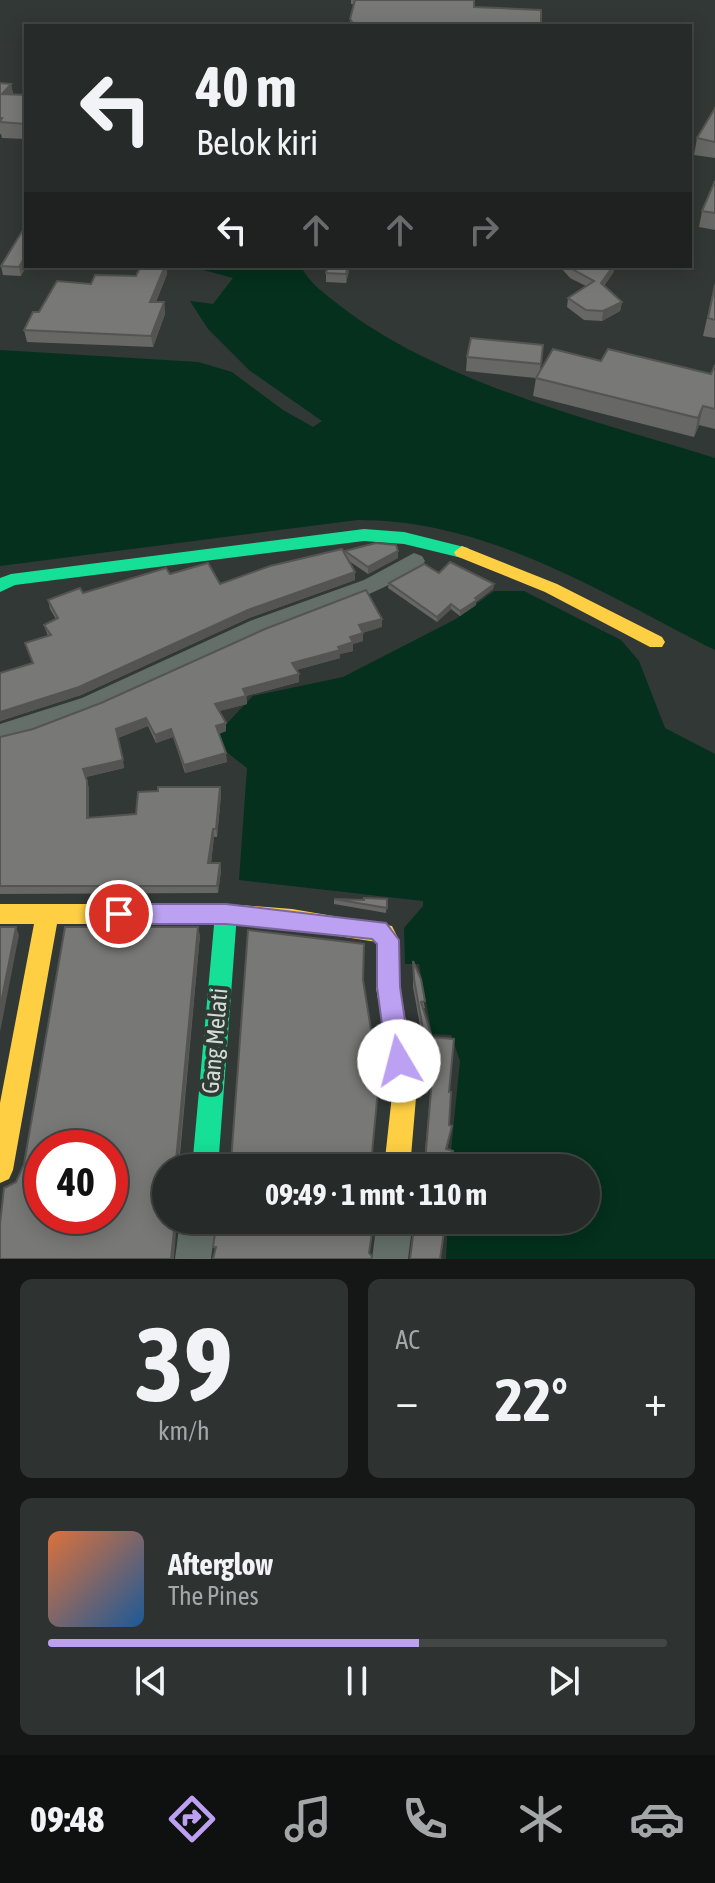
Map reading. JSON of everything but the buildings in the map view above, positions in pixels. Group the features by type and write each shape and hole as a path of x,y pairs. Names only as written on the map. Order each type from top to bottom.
{"street":[{"path":"0,586 11,580 333,539 401,536 436,542 513,569 656,642"},
{"path":"0,734 130,687 237,636 367,590 414,561"},
{"path":"0,914 226,914 378,930 388,940 388,987 405,1086 398,1154"},
{"name":"Gang Melati","path":"206,1154 226,914"},
{"path":"0,1170 47,915"},
{"path":"193,1259 196,1234"},
{"path":"390,1259 393,1234"}],"shaded area":[{"path":"302,268 312,282 339,305 378,332 422,356 569,414 715,458 715,650 542,563 452,532 405,523 357,520 0,566 0,350 198,362 232,372 283,410 313,427 322,421 249,370 208,329 190,301 213,304 233,278 203,270"},
{"path":"494,591 524,591 621,640 639,661 665,728 715,754 715,1259 446,1259 447,1234 600,1234 600,1154 455,1154 451,1151 460,1061 451,1035 432,1034 419,964 405,964 404,928 423,906 423,901 239,880 247,768 211,740 253,696 343,677 456,619"}],"traffic: fast":[{"path":"0,586 11,580 364,535 404,538 462,552"},
{"path":"206,1154 226,914"}],"traffic: slow":[{"path":"462,552 551,588 656,642"},
{"path":"0,914 226,914 292,919 384,933 388,940 388,987 405,1086 398,1154"},
{"path":"0,1170 47,915"}],"route":[{"path":"119,914 226,914 292,919 322,926 384,933 388,940 388,987 399,1061"}]}
